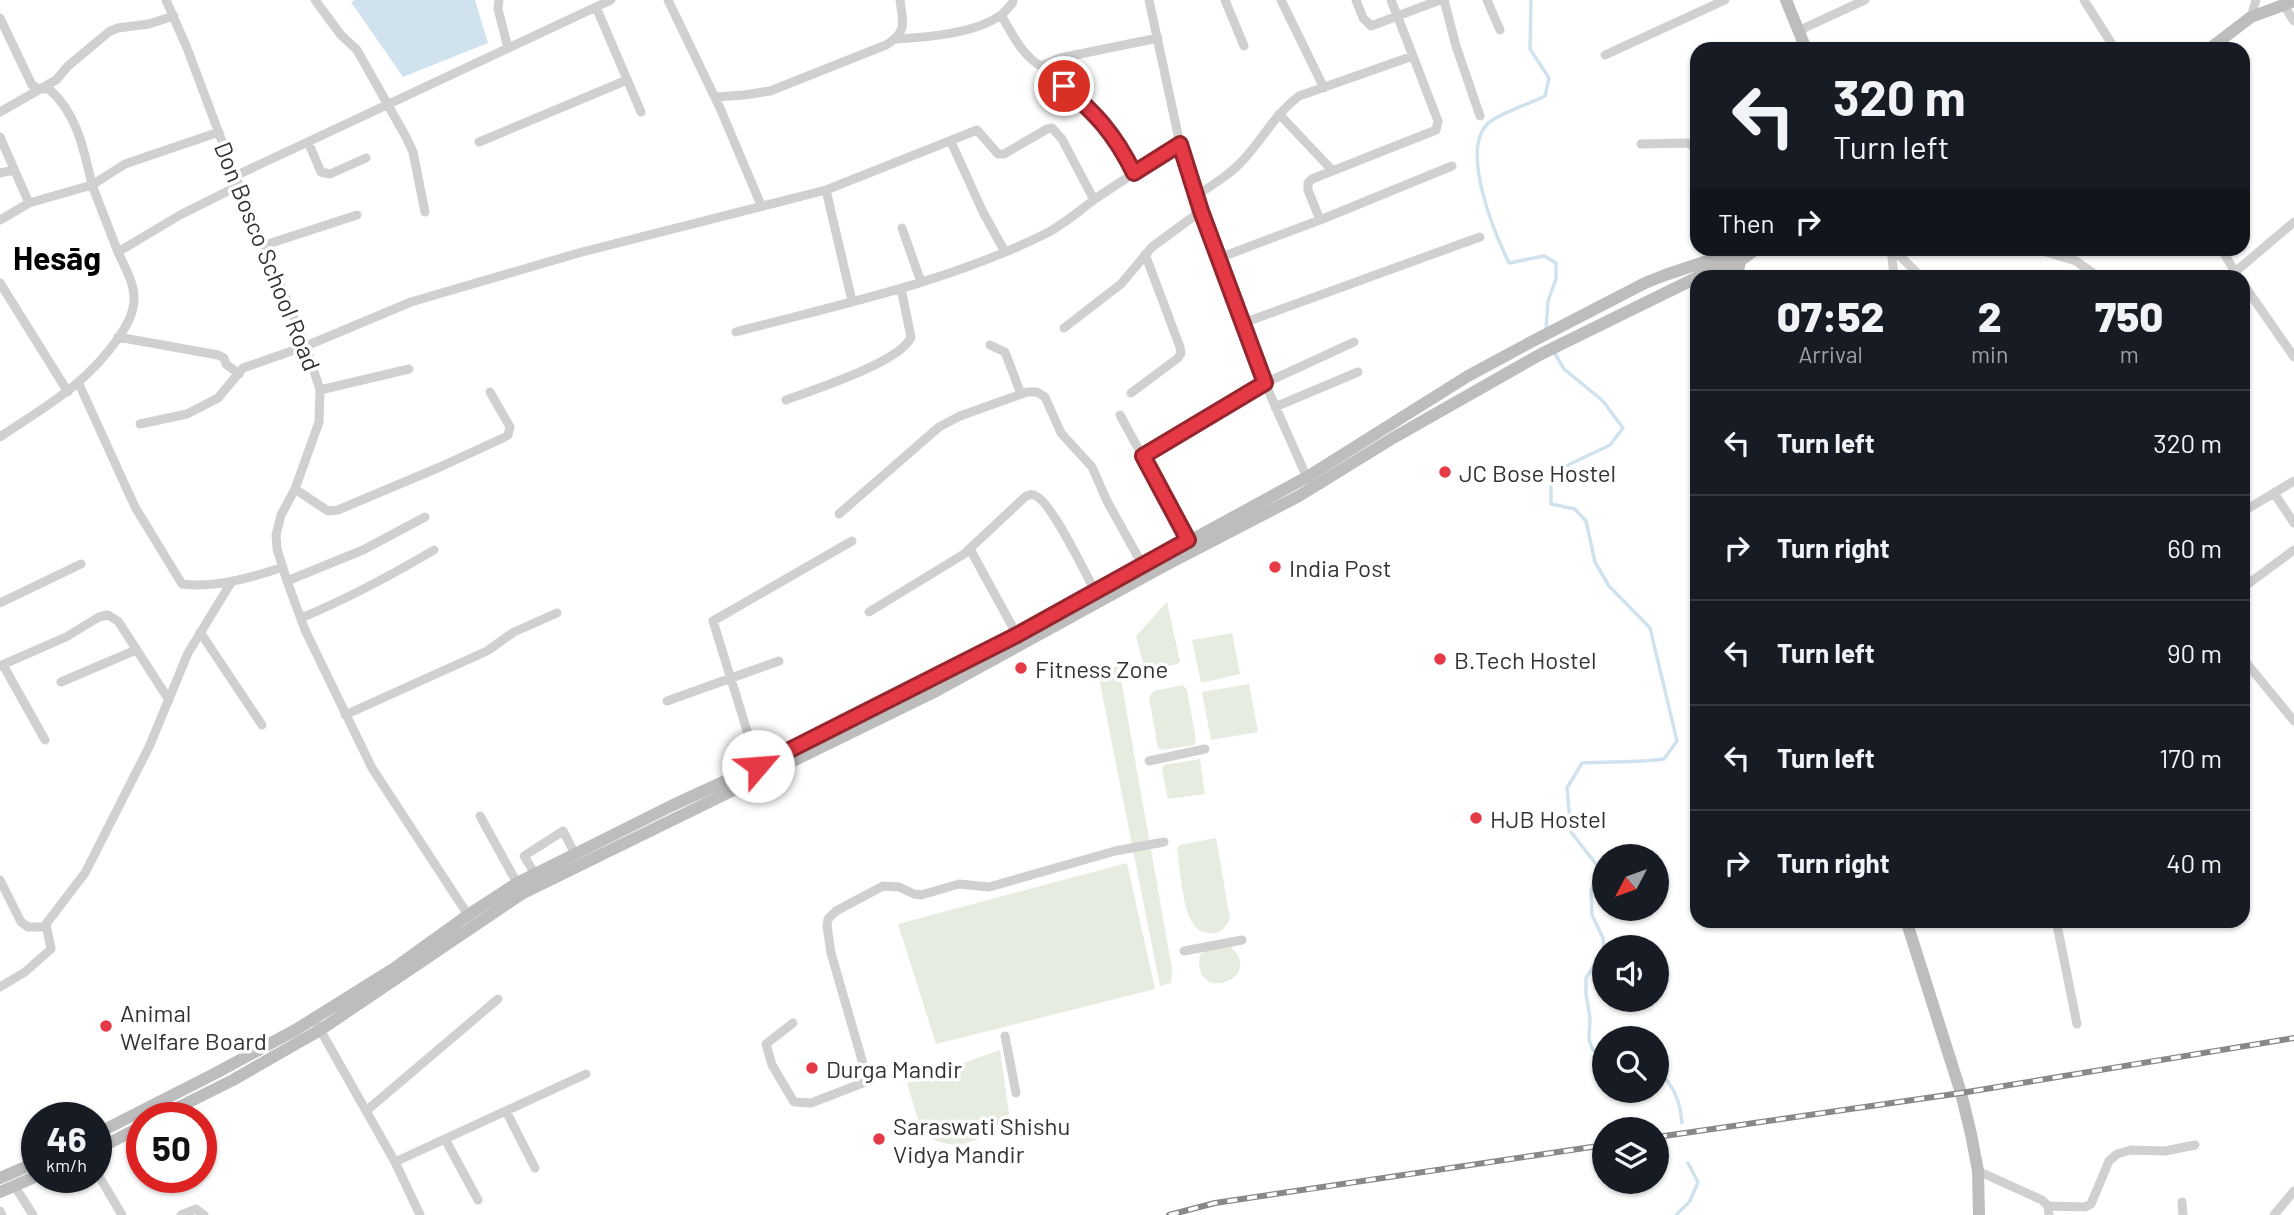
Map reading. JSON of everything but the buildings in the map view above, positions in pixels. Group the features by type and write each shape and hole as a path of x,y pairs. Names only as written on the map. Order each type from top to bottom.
{"main road":[{"path":"1786,0 1804,42"},
{"path":"2218,42 2251,17 2288,2"},
{"path":"1707,270 1734,256"},
{"path":"189,1102 233,1080 317,1024 472,920 517,883 758,766 1017,635 1188,540 1310,483 1468,376 1645,283 1690,277"},
{"path":"472,920 542,883 936,691 1541,354 1690,279"},
{"path":"1909,928 1961,1093 1978,1171 1979,1215"},
{"path":"112,1126 317,1024"},
{"path":"0,1178 21,1173"},
{"path":"0,1192 21,1180"}],"street":[{"name":"Don Bosco School Road","path":"166,0 306,346 320,390 320,422 295,489 281,515 276,535 277,549 287,581 345,715 372,768 472,920"},
{"path":"315,0 341,35 357,50 389,105 413,152 425,212"},
{"path":"499,0 498,9 509,48"},
{"path":"235,176 611,0"},
{"path":"668,0 715,97 761,205"},
{"path":"897,39 903,26 900,0"},
{"path":"1149,0 1180,144 1201,211 1265,383 1310,483"},
{"path":"1225,0 1244,46"},
{"path":"1281,0 1324,88"},
{"path":"1356,0 1363,18 1371,26 1442,0 1480,116"},
{"path":"1320,220 1308,190 1308,183 1312,179 1436,130 1438,121 1391,0"},
{"path":"1487,0 1500,30"},
{"path":"1605,55 1725,0"},
{"path":"1800,30 1865,0"},
{"path":"2084,0 2111,42"},
{"path":"2251,17 2256,0"},
{"path":"715,97 770,91 897,39 950,33 974,27 1001,15 1014,1"},
{"path":"2288,2 2294,21"},
{"path":"596,8 641,112"},
{"path":"1001,15 1032,61 1041,66 1060,58 1158,38"},
{"path":"0,112 56,80 68,66 110,31 174,16"},
{"path":"0,18 32,85 39,89 49,89 68,113 78,132 92,185 134,295 132,313 105,358 79,384 0,437"},
{"path":"1198,195 1244,160 1284,107 1299,96 1413,56"},
{"path":"1056,78 1109,129 1134,173"},
{"path":"479,142 627,80"},
{"path":"1279,114 1332,170"},
{"path":"140,424 187,414 218,398 243,368 306,346 424,298 569,256 826,190 951,142 972,131 977,131 998,154 1003,154 1052,128 1062,139 1094,200"},
{"path":"0,220 29,204 92,185 125,164 219,132"},
{"path":"0,137 29,204"},
{"path":"308,142 321,172 326,174 366,158"},
{"path":"951,142 983,212 1005,252"},
{"path":"736,332 955,272 1005,252 1056,228 1180,144"},
{"path":"1641,144 1690,144"},
{"path":"1219,258 1452,166"},
{"path":"0,173 14,170"},
{"path":"118,252 180,215 240,185"},
{"path":"826,190 852,301"},
{"path":"1064,328 1114,291 1137,267 1145,254 1201,211"},
{"path":"265,245 357,215"},
{"path":"2240,270 2294,222"},
{"path":"902,228 921,282"},
{"path":"1243,323 1480,237"},
{"path":"1131,393 1181,353 1145,254"},
{"path":"1900,256 1914,270"},
{"path":"2059,256 2076,261 2089,270"},
{"path":"0,283 68,392"},
{"path":"786,400 873,366 908,344 911,337 901,288"},
{"path":"2250,294 2294,357"},
{"path":"118,337 218,355 239,373"},
{"path":"1143,456 1265,383 1354,342"},
{"path":"990,345 1005,352 1021,394"},
{"path":"320,390 409,369"},
{"path":"1275,407 1358,372"},
{"path":"79,384 135,507 182,584 197,586 252,578 283,567"},
{"path":"295,489 328,511 338,510 503,438 508,435 510,427 490,392"},
{"path":"839,514 939,427 960,416 1021,394 1037,392 1045,397 1061,433 1092,467 1107,501 1143,566"},
{"path":"1120,415 1188,540"},
{"path":"2250,507 2294,481"},
{"path":"2274,493 2294,523"},
{"path":"869,612 970,549 1026,496 1032,494 1045,503 1052,513 1095,591"},
{"path":"287,581 363,550 425,517"},
{"path":"758,766 713,621 852,541"},
{"path":"970,549 1017,635"},
{"path":"301,618 334,605 434,550"},
{"path":"2250,583 2294,550"},
{"path":"0,603 80,564"},
{"path":"0,987 25,972 48,953 51,945 46,927 50,918 85,873 125,797 188,653 232,581"},
{"path":"345,715 487,651 514,632 558,613"},
{"path":"45,740 1,665 66,636 99,617 108,615 118,621 169,700"},
{"path":"200,632 262,725"},
{"path":"61,682 136,650"},
{"path":"667,701 779,661"},
{"path":"2250,667 2294,721"},
{"path":"1149,761 1205,749"},
{"path":"480,816 517,883"},
{"path":"535,874 524,856 563,831 575,854"},
{"path":"793,1023 766,1044 772,1065 794,1102 811,1103 868,1082 831,953 827,926 828,919 836,911 883,886 899,887 921,895 959,884 989,887 1115,851 1164,842"},
{"path":"0,880 21,922 28,927 46,927"},
{"path":"2058,928 2077,1024"},
{"path":"1184,951 1242,940"},
{"path":"366,1111 498,999"},
{"path":"317,1024 396,1162 420,1215"},
{"path":"1005,1036 1016,1093"},
{"path":"396,1162 586,1074"},
{"path":"506,1111 535,1168"},
{"path":"445,1139 478,1200"},
{"path":"1978,1171 2042,1200 2048,1210 2085,1207 2091,1204 2109,1161 2117,1154 2131,1150 2165,1151 2195,1145"},
{"path":"15,1185 33,1215"},
{"path":"2274,1215 2294,1191"},
{"path":"109,1193 122,1215"},
{"path":"2182,1202 2183,1215"},
{"path":"181,1215 196,1209 204,1215"}],"shaded area":[{"path":"1167,602 1180,661 1178,664 1150,670 1144,667 1136,636"},
{"path":"1232,633 1240,674 1201,683 1192,640"},
{"path":"1118,663 1172,969 1171,983 1160,986 1100,683"},
{"path":"1249,684 1258,732 1211,740 1202,692"},
{"path":"1183,685 1187,690 1196,740 1194,745 1162,750 1158,748 1149,697 1154,691"},
{"path":"1200,759 1205,794 1168,799 1162,770 1164,765"},
{"path":"1216,838 1230,919 1222,930 1213,933 1199,930 1190,918 1184,899 1177,848 1180,845"},
{"path":"1127,863 1155,989 936,1044 898,924"},
{"path":"1230,946 1239,958 1240,968 1234,977 1226,982 1206,980 1200,971 1200,955 1206,950"},
{"path":"1000,1050 1009,1114 989,1132 968,1143 947,1144 922,1133 907,1083"}],"water":[{"path":"475,0 488,43 403,77 351,2"}],"waterway":[{"path":"1531,0 1530,49 1549,78 1545,96 1491,121 1481,133 1478,169 1488,212 1509,263 1544,256 1556,263 1556,279 1548,301 1546,330"},
{"path":"1554,352 1564,369 1603,401 1623,428 1610,445 1566,466 1551,484 1551,504 1575,509 1586,521 1595,562 1609,586 1650,628 1677,741 1664,759 1582,763 1567,788 1571,832 1599,868 1591,892 1592,915 1603,938 1604,947 1603,953 1586,978 1589,1040 1592,1048"},
{"path":"1669,1084 1680,1107 1682,1123"},
{"path":"1676,1215 1690,1201 1698,1182 1688,1163"}],"railway":[{"path":"1669,1135 1961,1093 2294,1038"},
{"path":"1169,1215 1215,1203 1592,1147"}],"place":[{"name":"JC Bose Hostel","path":"1445,472"},
{"name":"India Post","path":"1275,567"},
{"name":"B.Tech Hostel","path":"1440,659"},
{"name":"Fitness Zone","path":"1021,668"},
{"name":"HJB Hostel","path":"1476,818"},
{"name":"Animal Welfare Board","path":"106,1026"},
{"name":"Durga Mandir","path":"812,1068"},
{"name":"Saraswati Shishu Vidya Mandir","path":"879,1139"}],"district":[{"name":"Hesāg","path":"57,257"}],"route":[{"path":"758,766 1017,635 1188,540 1143,456 1265,383 1201,211 1180,144 1134,173 1109,129 1064,86"}]}
